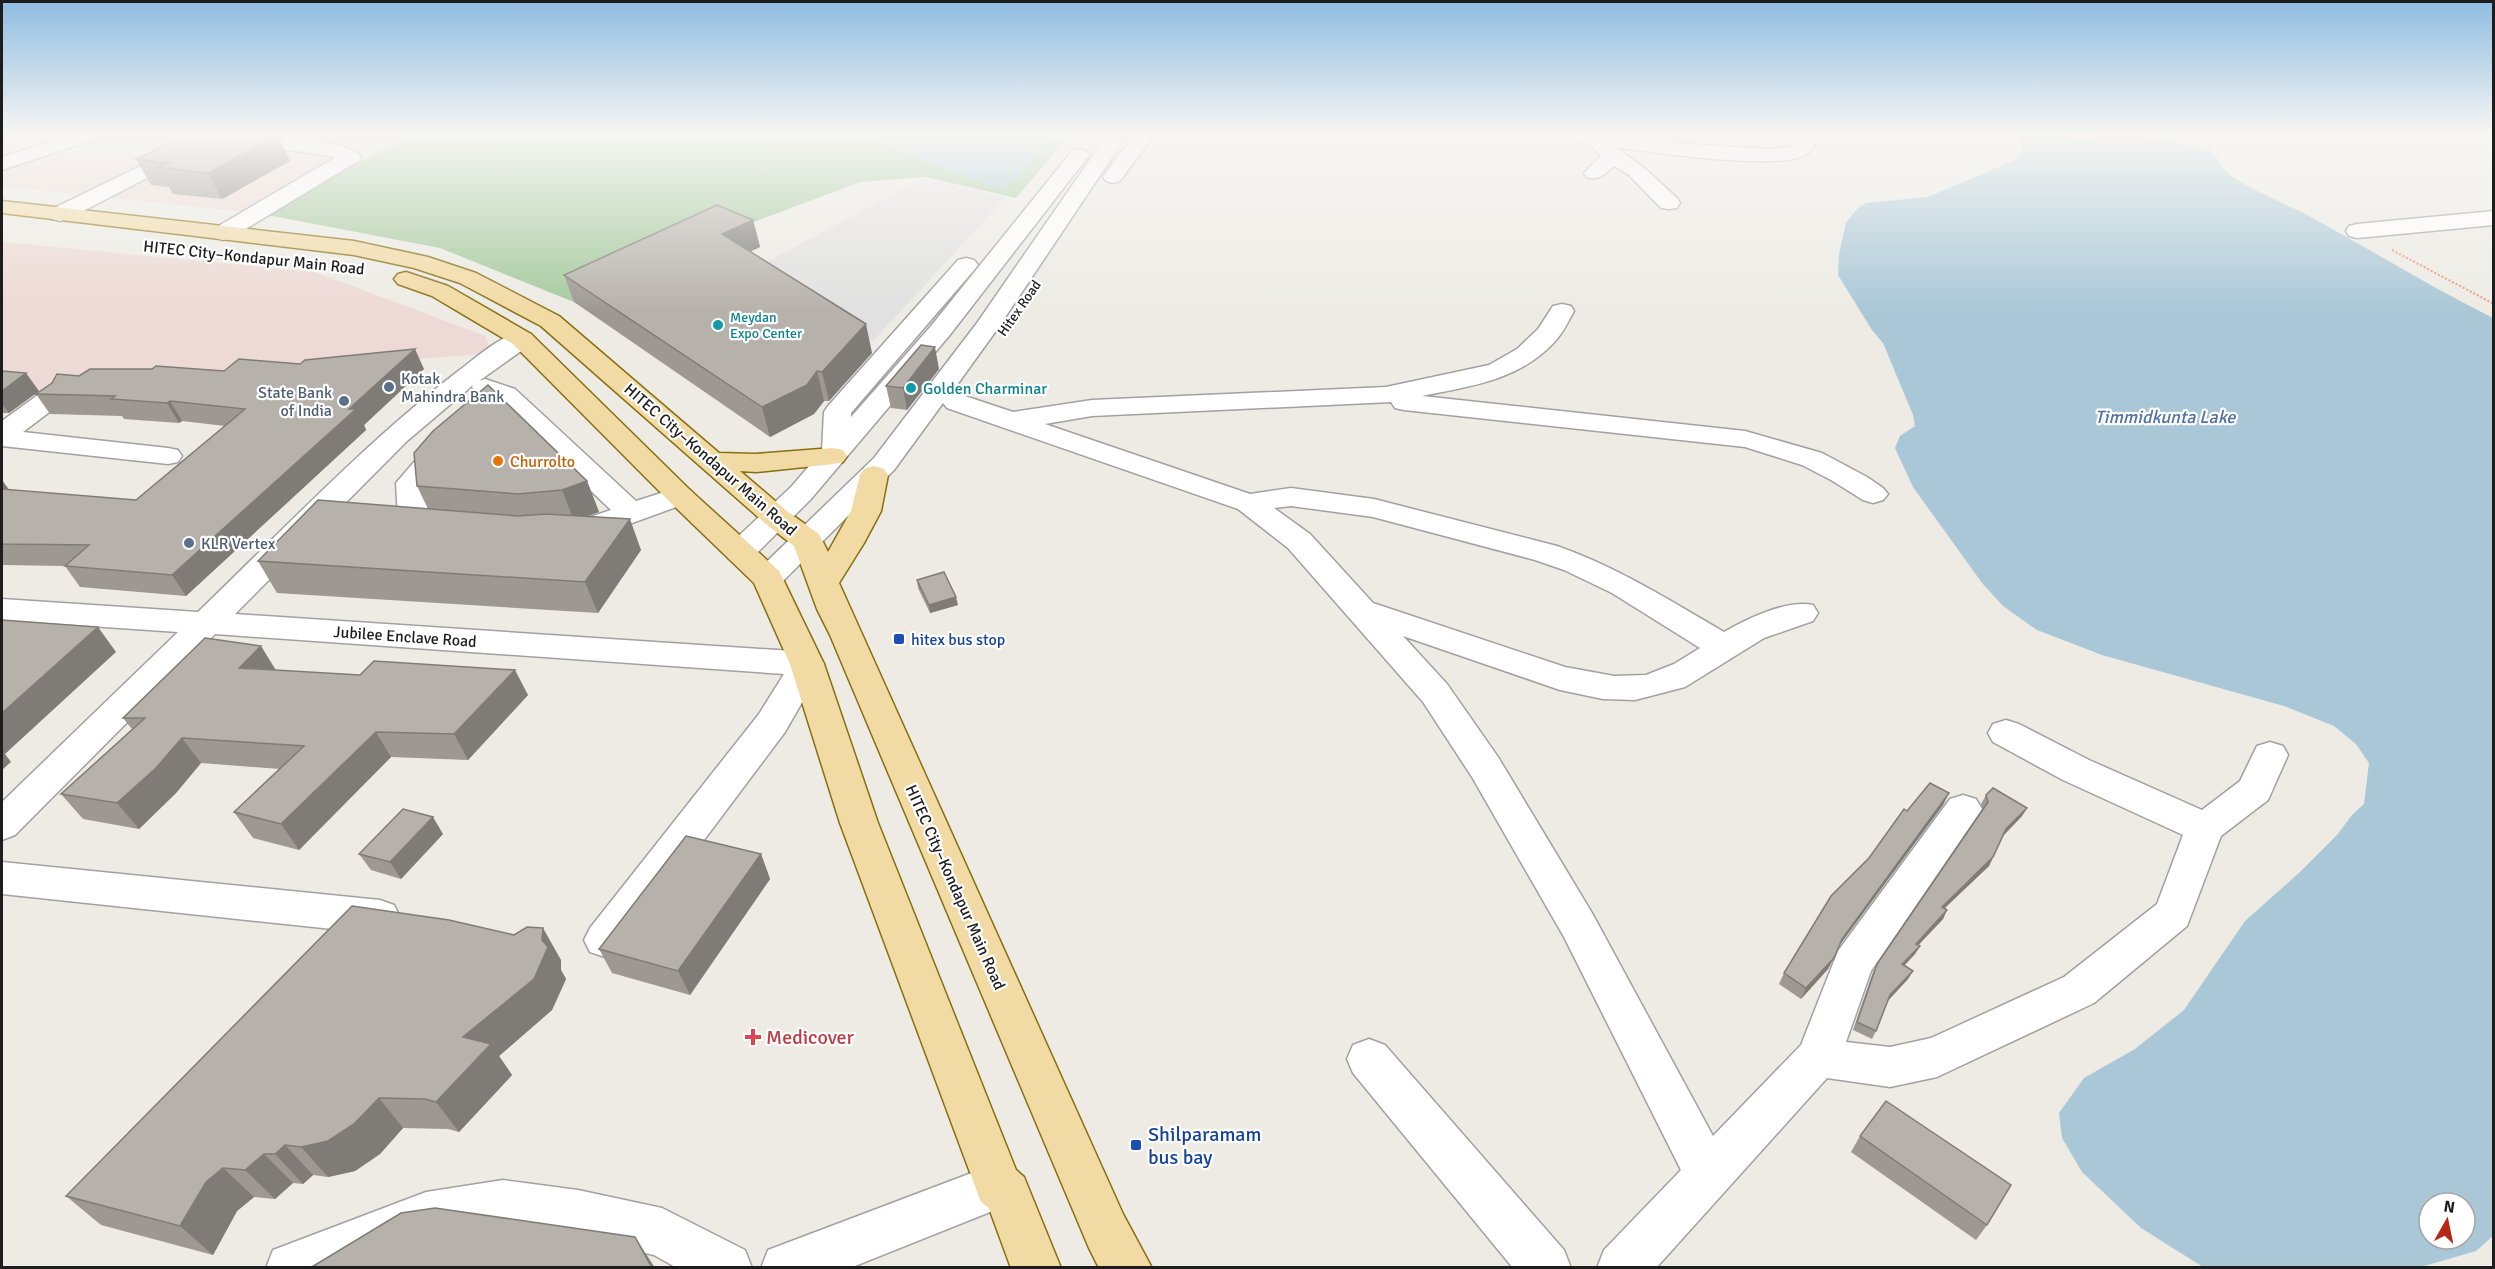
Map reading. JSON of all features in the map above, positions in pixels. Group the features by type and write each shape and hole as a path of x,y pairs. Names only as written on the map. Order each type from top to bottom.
{"main road":[{"name":"HITEC City–Kondapur Main Road","path":"2,207 354,248 420,262 468,278 550,321 793,530 824,583 1106,1231 1126,1268"},
{"name":"HITEC City–Kondapur Main Road","path":"2,227 166,247 335,262 396,275 440,291 522,339 680,496 754,565 807,664 859,823 998,1186 1007,1193 1036,1268"},
{"path":"577,393 616,377"},
{"path":"714,461 756,463 834,454"},
{"path":"824,583 866,510 879,469"}],"street":[{"path":"60,214 98,194"},
{"path":"223,233 288,194"},
{"path":"834,454 838,412 1030,194"},
{"name":"Hitex Road","path":"793,530 834,454 940,331 1048,194"},
{"name":"Hitex Road","path":"879,469 986,328 1077,194"},
{"name":"Hitex Road","path":"754,565 793,530 879,469 910,456 943,422 1004,328 1101,194"},
{"path":"1661,194 1669,202"},
{"path":"2357,231 2493,218"},
{"path":"943,422 1011,421 1092,408 1361,397 1421,388 1498,371 1526,354 1548,334 1562,310"},
{"path":"2,825 387,445 464,380 499,353 522,339"},
{"path":"464,380 506,395 632,514"},
{"path":"2,436 55,395"},
{"path":"465,532 421,528 413,517 410,483 435,454 506,395"},
{"path":"1361,397 1744,439 1788,449 1821,461 1844,473 1873,494"},
{"path":"1011,421 1248,503 1299,542 1362,610 1435,693 1485,766 1578,925 1709,1175"},
{"path":"2,436 168,456"},
{"path":"387,445 435,454"},
{"path":"555,534 579,532 680,496"},
{"path":"1248,503 1291,497 1374,508 1546,554 1575,563 1623,586 1725,648"},
{"name":"Jubilee Enclave Road","path":"2,609 807,664"},
{"path":"1362,610 1560,678 1620,688 1645,687 1682,676 1746,634 1802,613"},
{"path":"604,940 765,733 807,664"},
{"path":"2006,733 2076,770 2205,828"},
{"path":"1818,1057 1890,1067 1936,1057 2079,990 2172,914 2205,828 2255,790 2270,755"},
{"path":"1622,1268 1818,1057 1853,963 1963,809"},
{"path":"2,878 380,917"},
{"path":"1369,1059 1546,1268"},
{"path":"786,1268 998,1186"},
{"path":"291,1268 426,1216 503,1204 578,1214 663,1232 727,1268"}],"path":[{"path":"2357,231 2493,304"}],"shaded area":[{"path":"78,194 299,194 262,214"},
{"path":"893,194 993,194 1006,197 873,341 759,266"},
{"path":"2,242 315,272 485,336 492,353 2,393"}],"green space":[{"path":"299,194 828,194 701,242 574,302 440,248 262,214"},
{"path":"1000,194 1019,194 1016,198"}],"water":[{"name":"Timmidkunta Lake","path":"1935,194 2264,194 2311,217 2428,284 2493,318 2494,1235 2477,1250 2477,1191 2417,1191 2417,1251 2476,1251 2421,1267 2203,1267 2141,1228 2082,1172 2062,1138 2059,1113 2084,1078 2135,1049 2184,1010 2245,921 2300,872 2364,804 2369,763 2356,744 2334,726 2284,706 2102,655 2037,630 2003,606 1982,583 1913,487 1895,448 1900,436 1915,426 1913,415 1883,343 1872,330 1838,275 1839,254 1846,223 1857,209 1866,203 1928,197"}],"building":[{"name":"Meydan Expo Center","path":"717,205 753,220 722,234 866,324 822,372 817,371 807,385 762,407 564,275"},
{"path":"921,345 935,347 903,388 886,386"},
{"path":"415,349 349,409 356,409 172,575 65,566 89,545 2,544 2,489 136,500 245,409 170,401 167,403 111,399 115,396 36,394 52,383 57,374 79,376 90,369 152,369 156,366 224,371 239,359 300,364 305,360"},
{"path":"2,371 26,373 2,391"},
{"path":"488,385 587,481 562,490 518,494 417,486 414,453 433,431"},
{"path":"318,500 518,516 546,514 630,519 585,582 258,561"},
{"path":"944,572 956,597 929,605 917,580"},
{"path":"2,620 98,627 2,713"},
{"path":"205,638 261,646 239,668 360,675 374,661 515,670 454,734 376,732 281,824 234,812 304,746 182,738 156,768 117,803 61,794 145,718 123,718"},
{"path":"1930,783 1949,793 1842,939 1834,958 1806,988 1784,973 1831,896 1869,858 1904,809 1907,811"},
{"path":"1993,788 2027,808 2006,829 1993,857 1942,907 1947,910 1916,944 1920,946 1902,964 1913,971 1890,995 1876,1031 1857,1022 1877,964 1988,802 1986,795"},
{"path":"403,809 433,817 390,862 359,854"},
{"path":"686,836 761,854 678,971 599,949"},
{"path":"352,906 449,920 514,935 527,927 543,928 542,940 548,947 534,979 463,1037 491,1044 436,1102 425,1099 379,1098 354,1124 328,1141 301,1147 285,1145 275,1154 264,1154 245,1170 223,1168 206,1182 180,1226 66,1196"},
{"path":"1886,1101 2011,1185 1987,1225 1860,1136"},
{"path":"435,1208 635,1237 652,1268 310,1268 401,1213"}],"place":[{"name":"Meydan Expo Center","path":"718,325"},
{"name":"Kotak Mahindra Bank","path":"389,387"},
{"name":"Golden Charminar","path":"911,388"},
{"name":"State Bank of India","path":"344,401"},
{"name":"Churrolto","path":"498,461"},
{"name":"KLR Vertex","path":"189,543"},
{"name":"hitex bus stop","path":"899,639"},
{"name":"Medicover","path":"753,1037"},
{"name":"Shilparamam bus bay","path":"1136,1145"}]}
